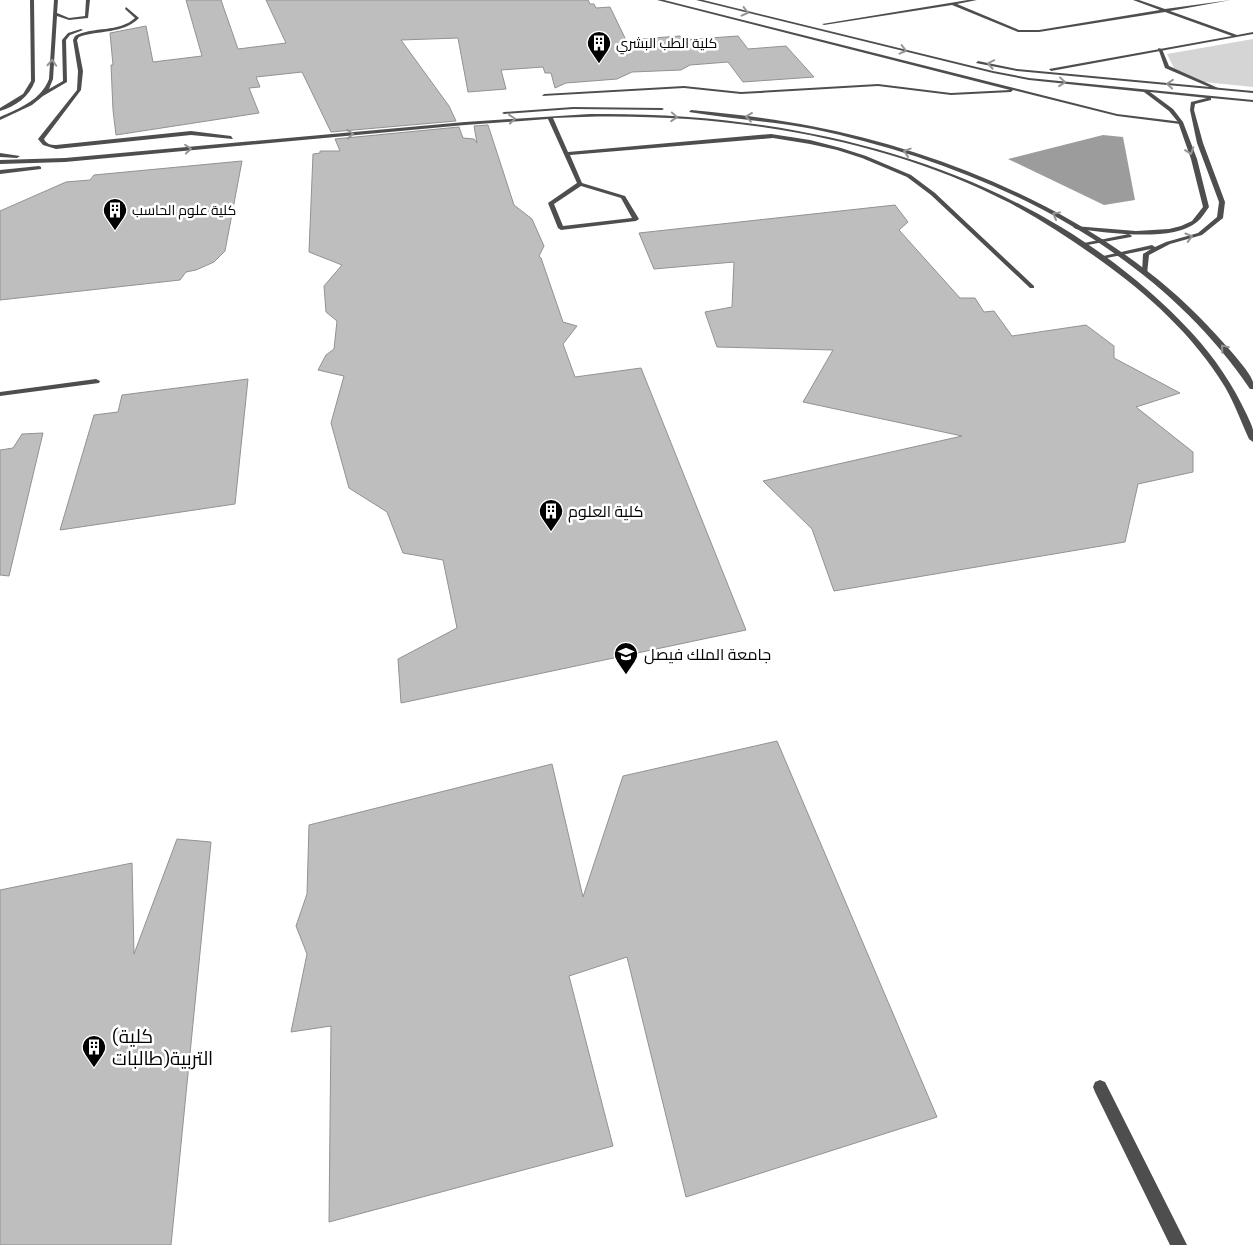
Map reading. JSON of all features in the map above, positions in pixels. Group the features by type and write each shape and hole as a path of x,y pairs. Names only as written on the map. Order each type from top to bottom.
{"street":[{"path":"0,110 19,101 31,89 33,81 32,0"},
{"path":"0,119 33,103 49,89 56,0"},
{"path":"55,14 69,19 86,17 88,0"},
{"path":"40,96 65,82 64,40 66,36 83,29 123,21 126,19 126,8 123,0"},
{"path":"659,0 1117,114 1180,122"},
{"path":"698,0 993,72 1030,79 1253,101"},
{"path":"824,24 975,0"},
{"path":"1135,0 1236,36"},
{"path":"953,4 1011,28 1028,32 1229,0"},
{"path":"126,8 137,18 136,21 123,26 77,36 75,40 82,77 81,84 79,90 41,139 43,143 46,146 66,146 191,134 231,138"},
{"path":"816,22 843,28"},
{"path":"1040,72 1253,33"},
{"path":"1160,49 1167,67 1216,88"},
{"path":"972,60 1017,70 1253,92"},
{"path":"544,95 684,87 740,93 878,86 951,94 1022,90"},
{"path":"1082,244 1172,230 1194,222 1206,207 1204,191 1177,115 1162,105 1152,94 1140,90"},
{"path":"1102,258 1200,234 1220,218 1222,202 1200,143 1192,110 1193,103 1206,99 1225,98"},
{"path":"0,155 36,156 554,109 622,108 676,110"},
{"path":"684,110 765,119 858,137 948,165 1024,197 1101,241 1165,288 1223,346 1253,387"},
{"path":"550,116 580,184 623,197 636,218 561,228 551,203 580,184"},
{"path":"0,162 65,160 550,116 666,116 760,126 803,133 896,157 981,188 1011,202 1082,244 1153,298 1172,316 1200,348 1226,383 1240,408 1253,439"},
{"path":"567,154 803,133"},
{"path":"771,136 839,149 864,157 909,176 932,194 1032,287"},
{"path":"0,172 35,169 65,160"},
{"path":"1076,226 1116,232 1144,233"},
{"path":"1145,273 1146,254 1165,244"},
{"path":"0,394 96,381"},
{"path":"1100,1087 1179,1245"}],"shaded area":[{"path":"1253,39 1253,87 1204,82 1174,68 1167,54"},
{"path":"1103,135 1123,137 1135,200 1104,205 1008,159"}],"building":[{"path":"186,0 221,0 238,49 286,43 266,0 588,0 596,8 610,7 626,40 680,36 682,40 738,36 748,49 786,46 814,77 743,82 728,62 690,65 681,70 632,72 617,79 566,83 555,88 551,73 545,73 543,67 501,70 506,89 468,92 458,38 401,40 449,106 456,121 331,132 302,72 256,77 260,87 249,88 259,113 116,135 113,110 111,65 113,65 110,33 146,26 153,62 202,56"},
{"name":"كلية العلوم","path":"488,125 514,205 532,219 544,246 539,256 563,322 577,326 563,344 575,377 641,368 746,630 401,703 398,659 457,628 443,560 403,553 387,512 349,488 331,423 344,376 318,370 326,355 334,349 337,321 326,312 324,286 342,265 309,252 313,154 320,153 320,151 340,151 335,139 459,127 463,138 474,139 477,143 474,126"},
{"name":"كلية علوم الحاسب","path":"242,161 225,251 214,262 186,272 180,280 0,300 0,211 66,182 90,180 94,175"},
{"path":"895,205 908,222 899,230 960,298 975,298 984,312 994,311 1012,336 1086,325 1114,346 1114,358 1180,393 1136,407 1193,452 1193,472 1138,484 1125,542 834,591 812,529 763,481 962,436 803,402 833,350 717,347 705,312 732,307 734,262 654,269 639,233"},
{"path":"248,379 235,504 60,530 94,415 118,412 122,395"},
{"path":"43,433 9,576 0,575 0,450 13,448 22,434"},
{"path":"777,741 937,1117 686,1197 627,957 569,976 613,1146 329,1222 331,1026 291,1032 307,954 296,926 307,894 309,825 552,764 583,897 623,776"},
{"name":"(كلية التربية(طالبات","path":"177,839 211,842 171,1245 0,1245 0,890 132,863 134,954"}],"place":[{"name":"كلية الطب البشري","path":"599,64"},
{"name":"كلية علوم الحاسب","path":"115,231"},
{"name":"كلية العلوم","path":"551,532"},
{"name":"جامعة الملك فيصل","path":"626,675"},
{"name":"(كلية التربية(طالبات","path":"94,1068"}]}
